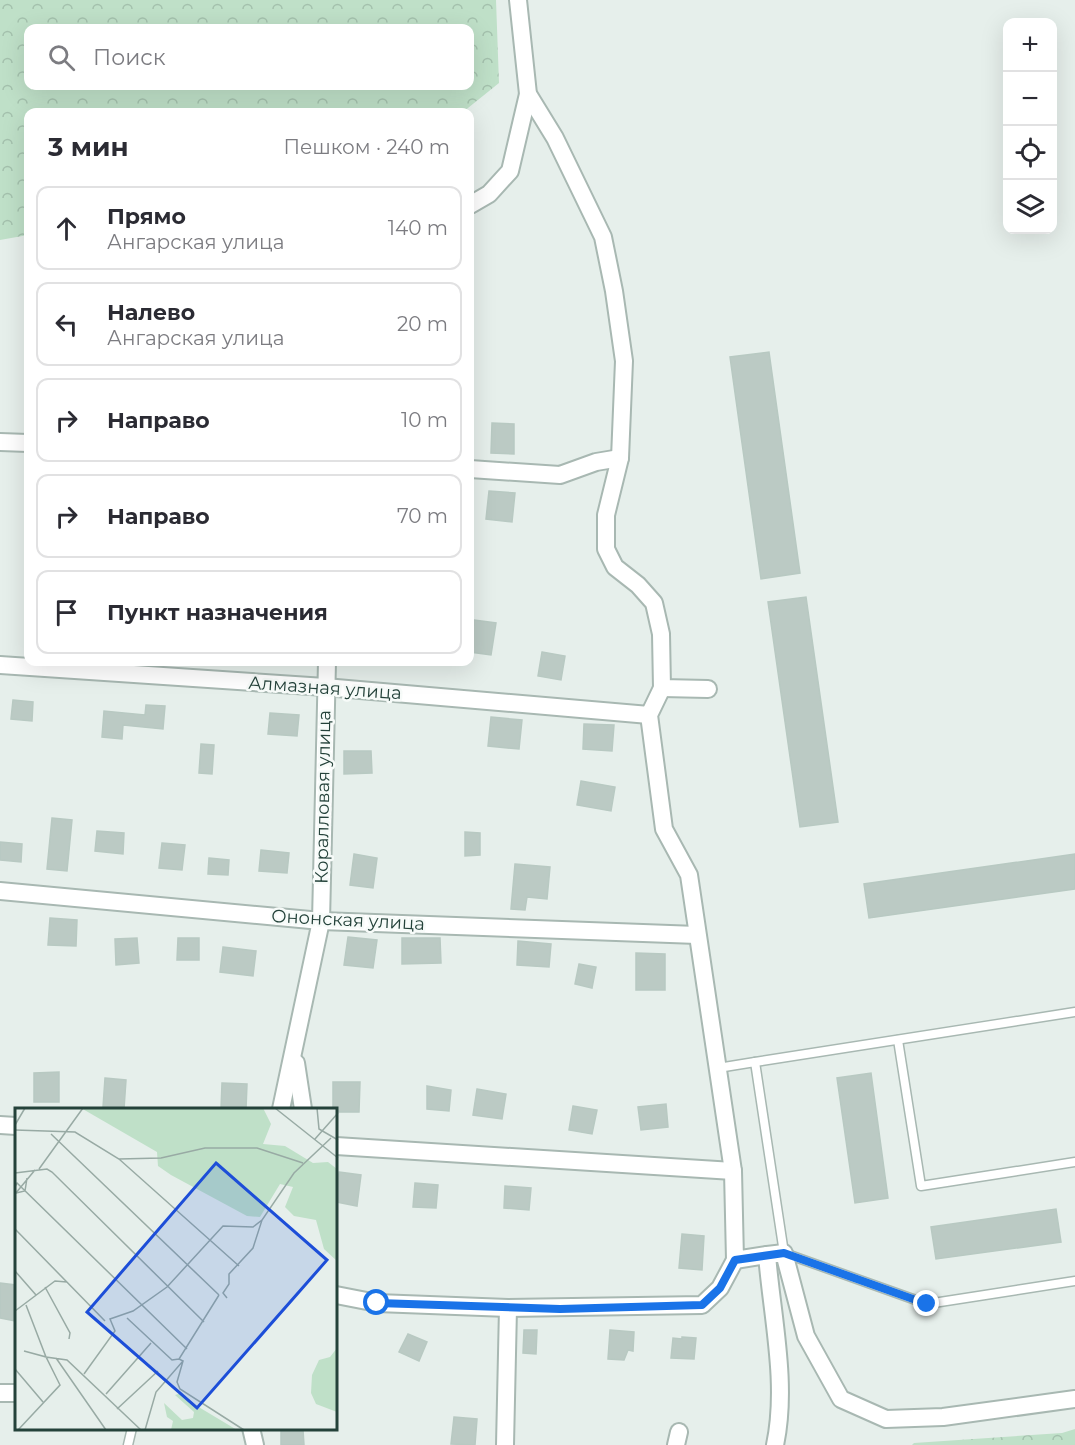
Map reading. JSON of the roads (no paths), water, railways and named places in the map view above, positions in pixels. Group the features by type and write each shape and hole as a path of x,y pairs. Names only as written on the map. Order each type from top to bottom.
{"street":[{"path":"474,203 489,194 510,171 528,94 518,0"},
{"path":"338,1294 377,1303 508,1308 702,1305 720,1288 735,1260 733,1171 689,875 664,829 649,715 662,688 661,634 654,603 638,585 615,567 606,549 606,515 620,458 624,361 614,291 603,237 555,138 528,94"},
{"path":"0,442 24,443"},
{"path":"474,469 560,475 596,462 620,458"},
{"name":"Алмазная улица","path":"0,665 325,687 649,715"},
{"name":"Коралловая улица","path":"281,1108 321,921 327,666"},
{"path":"662,688 708,689"},
{"name":"Ононская улица","path":"0,891 321,921 697,935"},
{"path":"294,1051 303,1108"},
{"path":"0,1125 15,1126"},
{"path":"338,1146 733,1171"},
{"path":"735,1260 784,1253 806,1336 841,1399 886,1419 943,1416 1075,1399"},
{"path":"767,1255 778,1350 778,1429 775,1445"},
{"path":"505,1445 508,1308"},
{"path":"0,1392 15,1393"},
{"path":"251,1430 255,1445"}],"lane":[{"path":"718,1068 1075,1012"},
{"path":"898,1040 921,1186 1075,1162"},
{"path":"755,1062 784,1253 927,1304 1075,1281"},
{"path":"128,1445 132,1430"}]}
